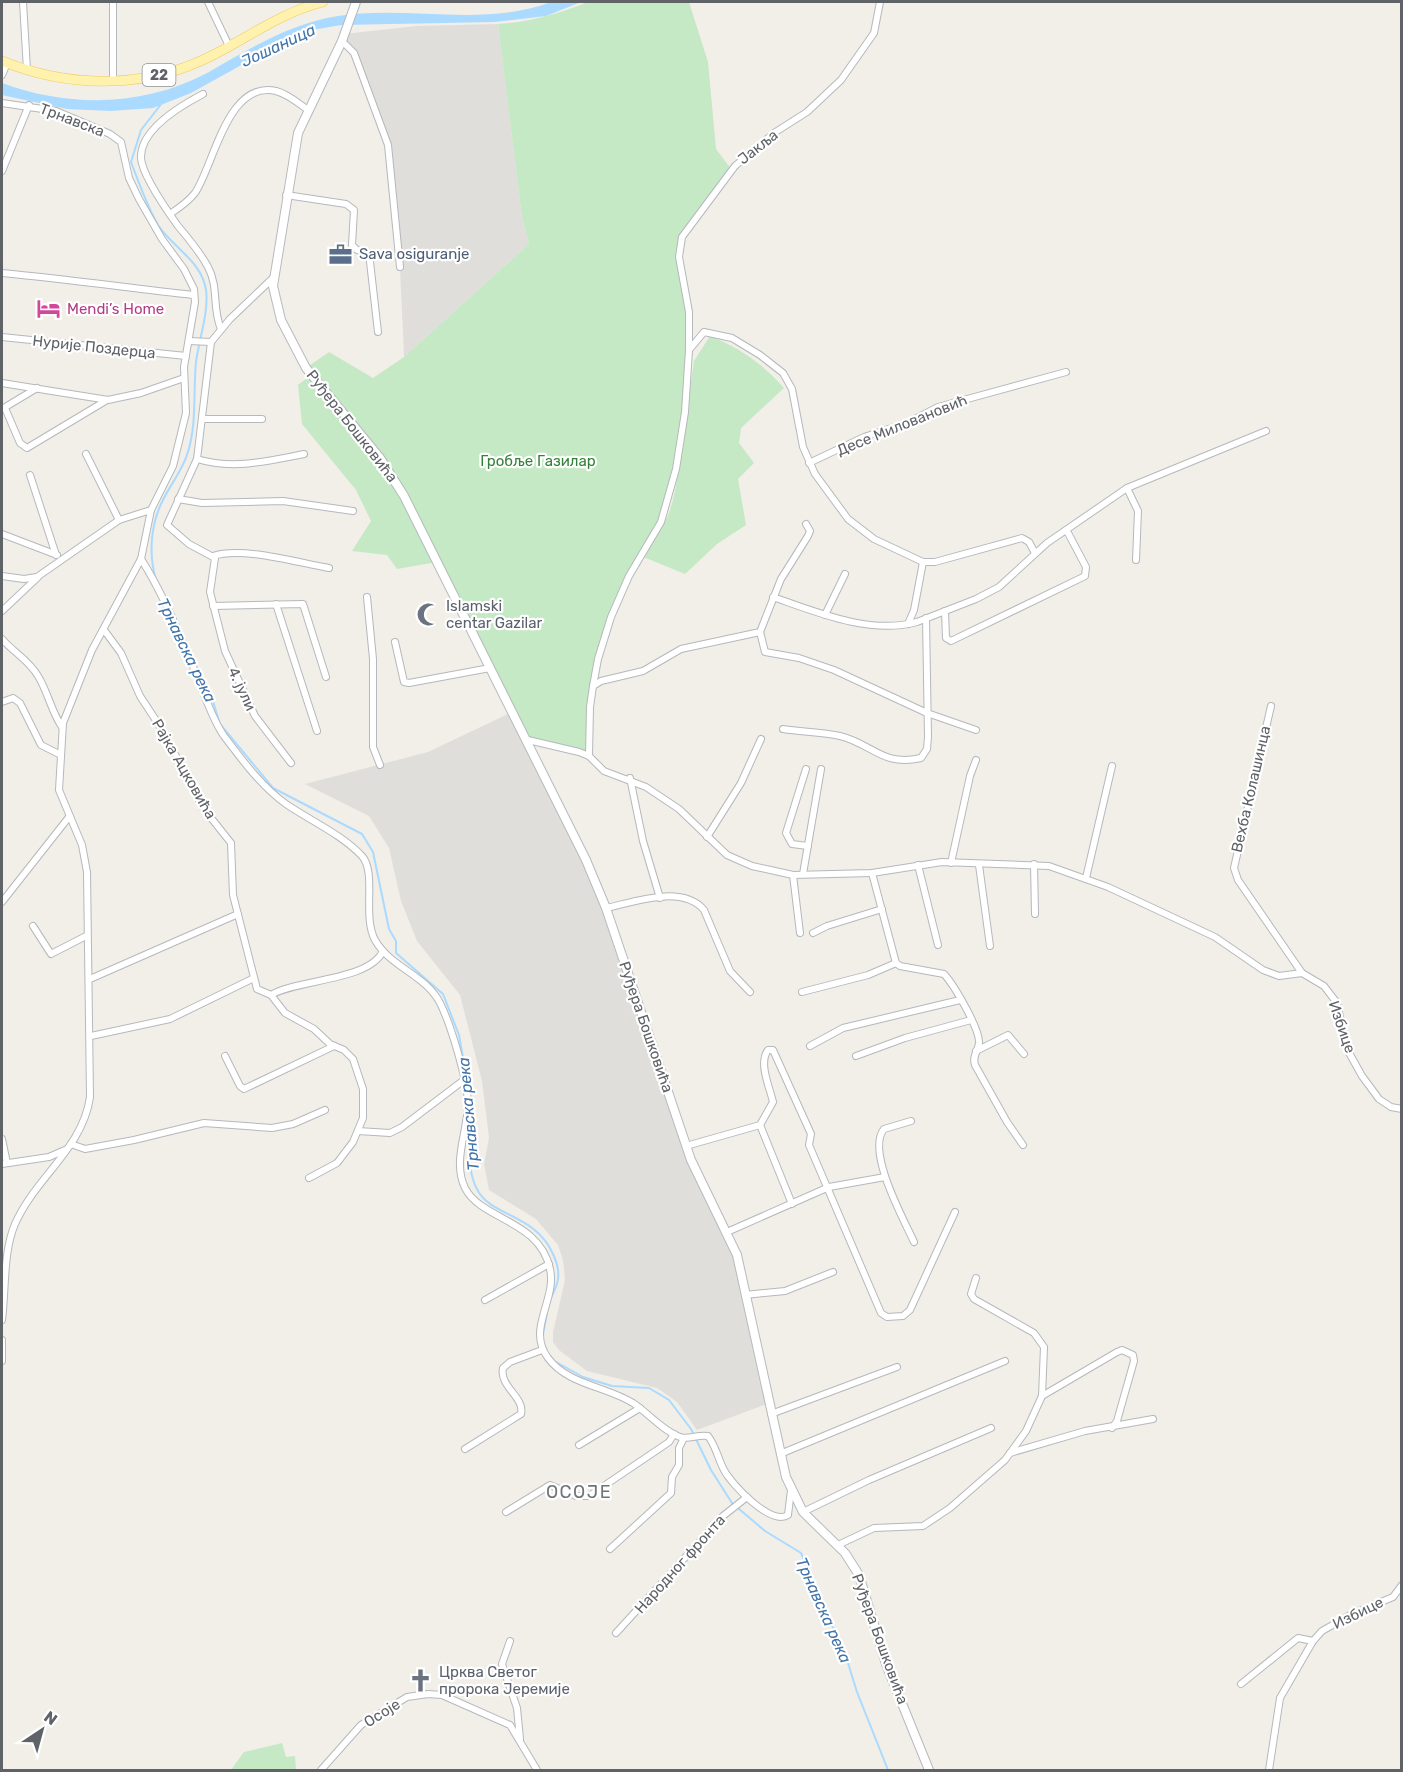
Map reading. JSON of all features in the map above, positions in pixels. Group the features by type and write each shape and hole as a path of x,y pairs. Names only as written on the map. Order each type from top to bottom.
{"main road":[{"name":"22","path":"3,68 27,70 71,80 140,79 174,71 229,46 297,5 323,2"},
{"name":"Руђера Бошковића","path":"354,5 343,37 308,110 295,144 273,278 277,306 294,348 318,384 365,438 395,480 528,740 586,860 606,908 686,1146 702,1185 737,1255 780,1454 791,1490 803,1512 838,1545 849,1559 865,1588 884,1657 929,1770"}],"street":[{"path":"23,2 27,70"},
{"path":"113,2 113,81"},
{"path":"208,2 229,46"},
{"name":"Јакља","path":"689,350 689,312 678,257 685,232 735,165 774,133 807,112 841,80 874,33 880,2"},
{"path":"343,37 354,52 388,145 400,267"},
{"path":"170,214 195,193 207,170 226,120 242,103 260,92 270,90 283,93 308,110"},
{"path":"203,94 173,110 149,138 141,158 147,175 170,214 210,268 216,292 215,316 221,329"},
{"path":"2,103 29,105"},
{"name":"Трнавска","path":"2,171 29,105 56,111 110,134 121,142 134,189 162,239 191,279 194,295"},
{"path":"286,195 346,204 354,210 352,245 357,250 369,253 378,332"},
{"path":"2,273 55,277 78,283 194,295 191,341 186,356 184,378 187,403 182,436 168,480 151,510 141,559 84,667 62,728 60,790 84,854 87,881 86,936 90,979 91,1036 89,1103 83,1124 70,1146 42,1180 15,1223 8,1245 2,1320"},
{"path":"273,278 209,342 203,419 197,459 167,525 197,550 213,556 221,553 251,555 329,568"},
{"path":"589,756 590,707 598,659 619,598 656,533 668,502 682,435 689,350 704,332 716,333 747,346 780,370 792,389 803,447 809,464 848,519 874,539 923,562 954,558 1022,538 1029,542 1035,553"},
{"name":"Нурије Поздерца","path":"2,337 186,356"},
{"path":"191,341 209,342"},
{"name":"Десе Миловановић","path":"809,464 864,437 907,423 957,401 1005,391 1066,372"},
{"path":"37,387 3,409 20,443 27,448 108,400 148,391 184,378"},
{"path":"2,383 108,400"},
{"path":"203,419 262,419"},
{"path":"773,597 825,615 871,624 908,624 926,618 999,587 1035,553 1127,488 1266,431"},
{"path":"86,454 119,520"},
{"path":"197,459 213,463 250,465 304,454"},
{"path":"30,475 56,555"},
{"path":"1127,488 1138,511 1136,560"},
{"path":"178,499 202,503 283,501 353,511"},
{"path":"2,611 41,574 119,520 151,510"},
{"path":"806,524 810,531 808,536 773,597 760,633 765,652 799,658 834,670 927,713 976,730"},
{"path":"945,611 946,638 951,641 1081,578 1086,572 1086,567 1067,531"},
{"path":"2,534 64,559"},
{"name":"4. јули","path":"213,556 216,563 210,592 225,651 246,701 266,732 291,763"},
{"path":"141,559 226,738 254,773 280,799 331,832 364,860 368,869 369,922 374,939 383,951 437,996 452,1035 464,1080 467,1112 460,1159 466,1189 475,1200 530,1236 542,1249 549,1264 550,1291 540,1328 542,1350 564,1373 615,1394 640,1408 674,1434 686,1438 704,1435 710,1439 726,1474 747,1497 772,1515 785,1517 790,1513 791,1490"},
{"path":"908,624 914,610 923,562"},
{"path":"2,576 24,579 41,574"},
{"path":"825,615 845,574"},
{"path":"367,597 373,659 373,747 380,765"},
{"path":"213,606 299,603 304,606 326,677"},
{"path":"276,604 316,731"},
{"path":"783,729 840,736 886,758 912,760 921,758 927,749 926,618"},
{"name":"Рајка Ацковића","path":"104,630 122,653 140,696 161,728 204,809 231,843 231,885 254,978"},
{"path":"593,686 601,681 644,671 681,649 760,633"},
{"path":"2,639 27,660 39,677 52,712 62,728"},
{"path":"395,642 404,682 410,683 490,668"},
{"path":"2,702 13,698 20,703 41,745 61,755"},
{"name":"Вехба Колашинца","path":"1271,706 1234,868 1239,880 1302,973"},
{"path":"707,837 741,783 761,739"},
{"path":"528,740 589,756 601,769 630,778 672,803 727,855 745,863 793,875 872,873 918,865 951,863 1049,866 1086,878 1215,937 1263,970 1279,976 1302,973"},
{"path":"951,863 970,776 976,760"},
{"path":"1086,878 1112,766"},
{"path":"806,769 786,833 792,844 808,846"},
{"path":"803,874 821,769"},
{"path":"630,778 643,841 660,898"},
{"path":"2,902 69,817"},
{"path":"1034,864 1035,914"},
{"path":"918,865 938,945"},
{"path":"979,865 990,946"},
{"path":"872,873 896,963 900,966 944,974 977,1033 979,1043 973,1057 975,1065 1006,1122 1023,1145"},
{"path":"793,875 800,933"},
{"path":"606,908 660,898 683,898 702,907 730,970 750,992"},
{"path":"813,933 827,926 882,909"},
{"path":"90,979 238,914"},
{"path":"33,926 51,954 86,936"},
{"path":"271,995 372,964 383,951"},
{"path":"802,992 868,975 896,963"},
{"name":"Избице","path":"1302,973 1324,986 1337,1003 1347,1049 1379,1099 1391,1107 1401,1109"},
{"path":"91,1036 170,1019 254,978 257,989 271,995 285,1012 314,1029 353,1059 363,1089 363,1113 358,1131 337,1163 309,1178"},
{"path":"810,1046 843,1028 960,1000"},
{"path":"856,1056 905,1038 970,1020"},
{"path":"976,1051 1008,1035 1024,1054"},
{"path":"225,1056 240,1086 244,1089 334,1046"},
{"path":"760,1125 773,1102 764,1067 764,1054 768,1050 773,1050 811,1134 809,1144 881,1313 887,1317 903,1316 910,1310 955,1212"},
{"path":"358,1131 390,1133 402,1127 464,1080"},
{"path":"2,1139 4,1164 49,1157 70,1146 85,1149 204,1123 272,1128 293,1124 325,1110"},
{"path":"911,1121 884,1129 878,1136 885,1177 914,1242"},
{"path":"686,1146 760,1125"},
{"path":"760,1125 792,1204"},
{"path":"727,1232 829,1188 885,1177"},
{"path":"485,1300 549,1264"},
{"path":"745,1295 785,1291 833,1272"},
{"path":"838,1545 879,1527 923,1526 950,1508 1010,1453 1026,1431 1042,1396 1044,1347 1034,1333 974,1299 971,1294 976,1278"},
{"path":"2,1340 2,1361"},
{"path":"465,1449 521,1414 521,1405 505,1381 503,1368 507,1363 542,1350"},
{"path":"1042,1396 1117,1352 1128,1352 1133,1355 1134,1361 1117,1421 1112,1428"},
{"path":"780,1454 1005,1361"},
{"path":"771,1414 897,1367"},
{"path":"579,1445 640,1408"},
{"path":"1010,1453 1085,1431 1153,1419"},
{"path":"803,1512 869,1480 991,1428"},
{"path":"506,1512 550,1485 576,1496 589,1496 669,1442 674,1434"},
{"path":"610,1549 671,1493 672,1477 679,1465 679,1448 686,1438"},
{"name":"Народног фронта","path":"616,1633 730,1509 747,1497"},
{"name":"Избице","path":"1313,1641 1322,1631 1350,1615 1393,1597 1401,1585"},
{"path":"1241,1684 1298,1638 1313,1641 1280,1698 1269,1770"},
{"path":"510,1641 502,1664 517,1708 520,1740"},
{"name":"Осоје","path":"321,1770 362,1725 407,1697 442,1695 510,1725 537,1770"}],"shaded area":[{"path":"498,24 522,217 529,244 404,357 400,267 388,145 354,53 347,45 344,34 417,26"},
{"path":"512,712 586,860 686,1146 732,1242 769,1403 697,1430 677,1402 657,1388 587,1371 560,1351 553,1342 553,1332 565,1280 563,1260 558,1245 536,1219 489,1190 484,1164 489,1138 482,1081 460,995 417,941 401,901 389,848 369,816 305,784 428,752"}],"green space":[{"name":"Гробље Газилар","path":"588,2 689,2 708,62 716,149 731,169 680,243 688,306 685,425 694,361 710,336 750,358 768,371 784,388 741,428 739,443 754,463 738,479 746,525 717,544 685,574 641,556 622,592 595,670 589,756 528,740 437,562 397,569 387,555 352,551 371,521 356,490 302,424 298,385 311,375 306,368 329,352 373,378 404,357 529,244 522,217 498,24 555,14","holes":["682,445 675,489 668,514 663,526 645,551 668,502"]},
{"path":"282,1743 286,1757 295,1756 296,1770 231,1770 244,1752"}],"water":[{"path":"551,2 581,2 546,16 494,22 341,25 301,32 191,93 153,108 111,111 67,109 2,95 2,83 54,97 80,100 133,97 184,84 271,38 321,19 364,13 499,14 525,10"}],"waterway":[{"name":"Трнавска река","path":"156,580 152,561 153,532 157,513 182,466 191,441 196,362 207,298 203,280 193,262 158,225 131,162 141,130 162,103"},
{"name":"Трнавска река","path":"200,678 211,695 220,724 273,788 362,834 373,852 389,929 396,941 396,953 443,994 459,1035 466,1075"},
{"name":"Трнавска река","path":"470,1110 470,1162 474,1182 485,1200 525,1223 545,1241 556,1261 558,1273 557,1284 549,1301"},
{"name":"Трнавска река","path":"543,1334 547,1313"},
{"name":"Трнавска река","path":"556,1362 583,1377 612,1386 649,1388 669,1400 691,1429 711,1470 732,1503 765,1531 801,1553 848,1663 888,1770"}],"place":[{"name":"Sava osiguranje","path":"341,254"},
{"name":"Mendi’s Home","path":"49,309"},
{"name":"Islamski centar Gazilar","path":"428,615"},
{"name":"Црква Светог пророка Јеремије","path":"421,1681"}],"district":[{"name":"ОСОЈЕ","path":"579,1492"}],"water label":[{"name":"Јошаница","path":"278,45"}]}
